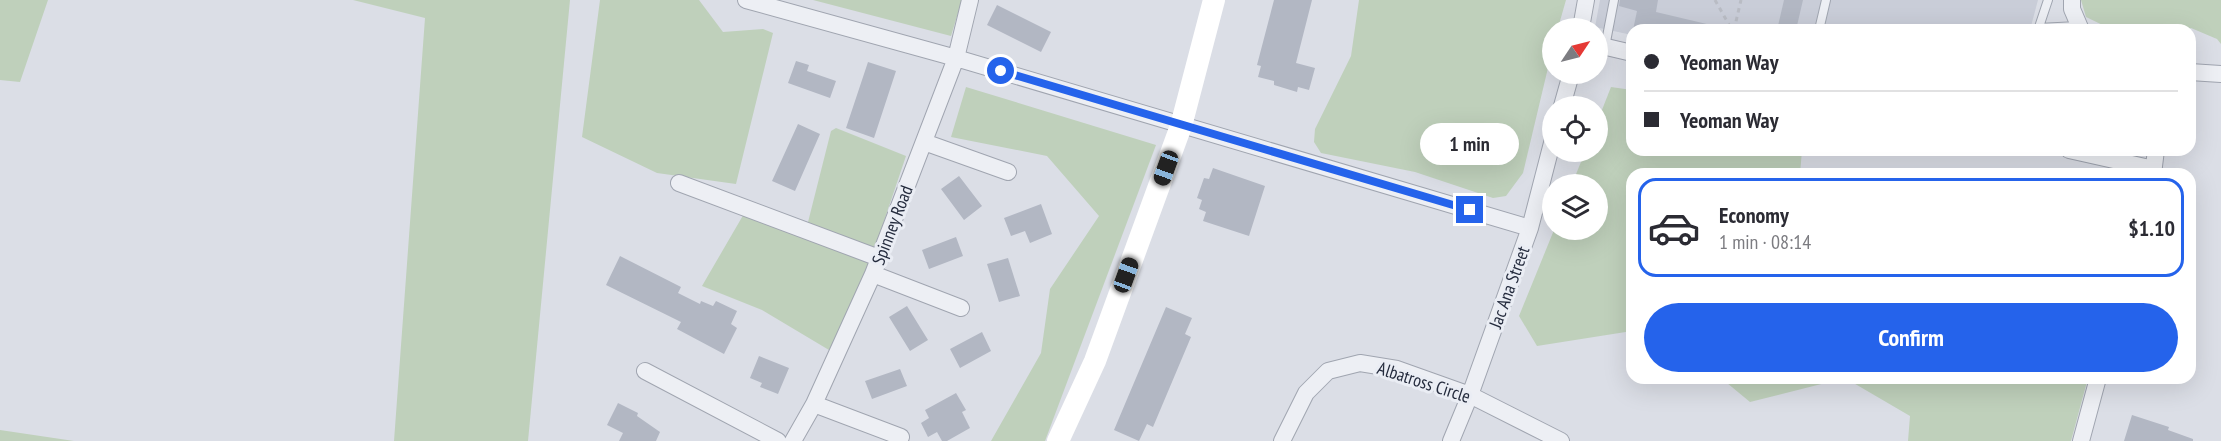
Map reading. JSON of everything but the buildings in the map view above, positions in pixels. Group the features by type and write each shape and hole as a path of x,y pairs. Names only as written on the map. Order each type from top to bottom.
{"street":[{"path":"746,0 956,58 1530,228"},
{"name":"Spinney Road","path":"793,441 814,404 876,266 956,58 970,0"},
{"path":"1058,441 1095,361 1181,126 1214,0"},
{"path":"1583,18 1586,0"},
{"path":"2072,0 2072,9 2078,24"},
{"path":"1608,48 1626,52"},
{"path":"2196,72 2221,74"},
{"path":"924,142 1008,172"},
{"path":"2093,156 2141,168"},
{"name":"Jac Ana Street","path":"1451,441 1470,395 1530,228 1547,162"},
{"path":"679,183 876,266 961,308"},
{"name":"Albatross Circle","path":"1282,441 1306,393 1328,370 1360,363 1388,368 1470,395 1561,441"},
{"path":"645,371 778,441"},
{"path":"2081,441 2096,384"},
{"path":"814,404 901,437"}],"lane":[{"path":"1608,21 1614,0"},
{"path":"1820,24 1826,0"},
{"path":"2040,24 2048,0"}],"path":[{"path":"1715,0 1729,24"},
{"path":"1735,24 1741,0"}],"shaded area":[{"path":"1600,0 2038,0 2032,24 1626,24 1626,34 1608,30 1608,18 1597,18"}],"green space":[{"path":"0,0 48,0 20,82 0,80"},
{"path":"353,0 570,0 528,441 394,441 425,18"},
{"path":"600,0 699,0 723,32 763,29 773,33 736,184 657,173 582,137"},
{"path":"813,0 962,0 951,36"},
{"path":"1359,0 1566,0 1561,18 1542,18 1542,84 1544,84 1523,173 1506,196 1493,198 1415,172 1321,153 1314,142 1315,129 1351,56"},
{"path":"2081,0 2221,0 2221,44 2217,39 2196,30 2196,24 2101,24 2086,17"},
{"path":"966,87 1156,145 1045,441 991,441 1041,353 1050,289 1099,216 1047,156 951,137"},
{"path":"1611,87 1626,89 1626,156 1802,156 1800,168 1626,168 1626,332 1537,346 1519,316 1550,240 1608,240 1608,174 1576,174 1581,162 1608,162 1607,96"},
{"path":"836,128 906,156 861,289 829,350 762,310 702,286 745,212 804,238 831,131"},
{"path":"1728,384 1821,384 1750,402"},
{"path":"1855,384 2086,384 2071,441 1908,441 1910,416"},
{"path":"0,430 74,441 0,441"}],"route":[{"path":"1001,71 1470,210"}]}
